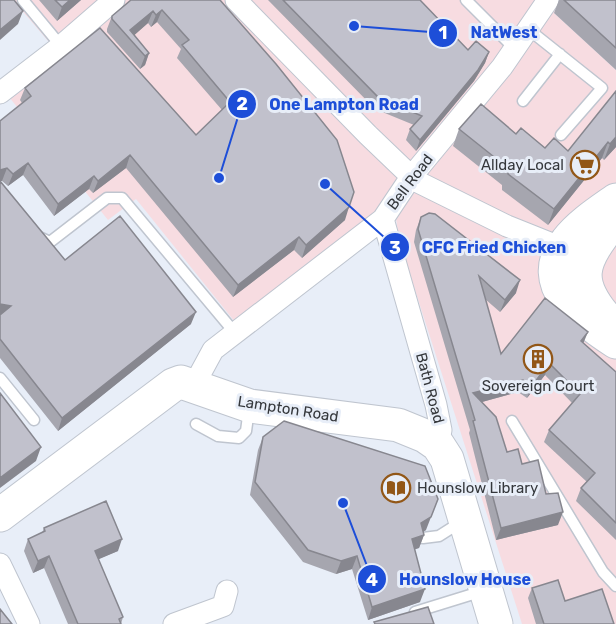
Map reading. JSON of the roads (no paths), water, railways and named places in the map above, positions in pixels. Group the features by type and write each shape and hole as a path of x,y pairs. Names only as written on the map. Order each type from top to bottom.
{"main road":[{"path":"616,200 567,240 561,250 557,273 558,286 565,301 584,321 616,342"},
{"path":"616,218 595,245 585,268 589,297 616,330"},
{"path":"0,515 173,385 181,382 194,385"},
{"name":"Lampton Road","path":"194,385 250,406 398,425 425,436 438,445"},
{"name":"Bath Road","path":"438,445 447,459 496,624"}],"street":[{"path":"0,93 94,24 114,0"},
{"path":"236,0 411,177 507,226 552,244"},
{"name":"Bell Road","path":"194,385 208,357 235,333 383,219 411,177 502,67 548,0"},
{"name":"Bath Road","path":"383,219 385,235 436,405 441,430 438,445"},
{"path":"0,564 28,624"},
{"path":"174,624 223,606 226,591"}],"lane":[{"path":"24,0 61,46"},
{"path":"466,0 514,49"},
{"path":"528,29 602,88 561,135"},
{"path":"523,101 560,54"},
{"path":"33,230 39,237 50,242 107,198 122,198 235,333"},
{"path":"0,378 34,420"},
{"path":"196,424 219,436 239,438 246,431 250,406"},
{"path":"512,421 603,572 616,586"},
{"path":"423,537 439,536 467,525"},
{"path":"408,614 486,591"}],"place":[{"name":"NatWest","path":"354,26"},
{"name":"Allday Local","path":"585,165"},
{"name":"One Lampton Road","path":"219,178"},
{"name":"CFC Fried Chicken","path":"325,184"},
{"name":"Sovereign Court","path":"538,359"},
{"name":"Hounslow Library","path":"396,488"},
{"name":"Hounslow House","path":"343,503"}]}
